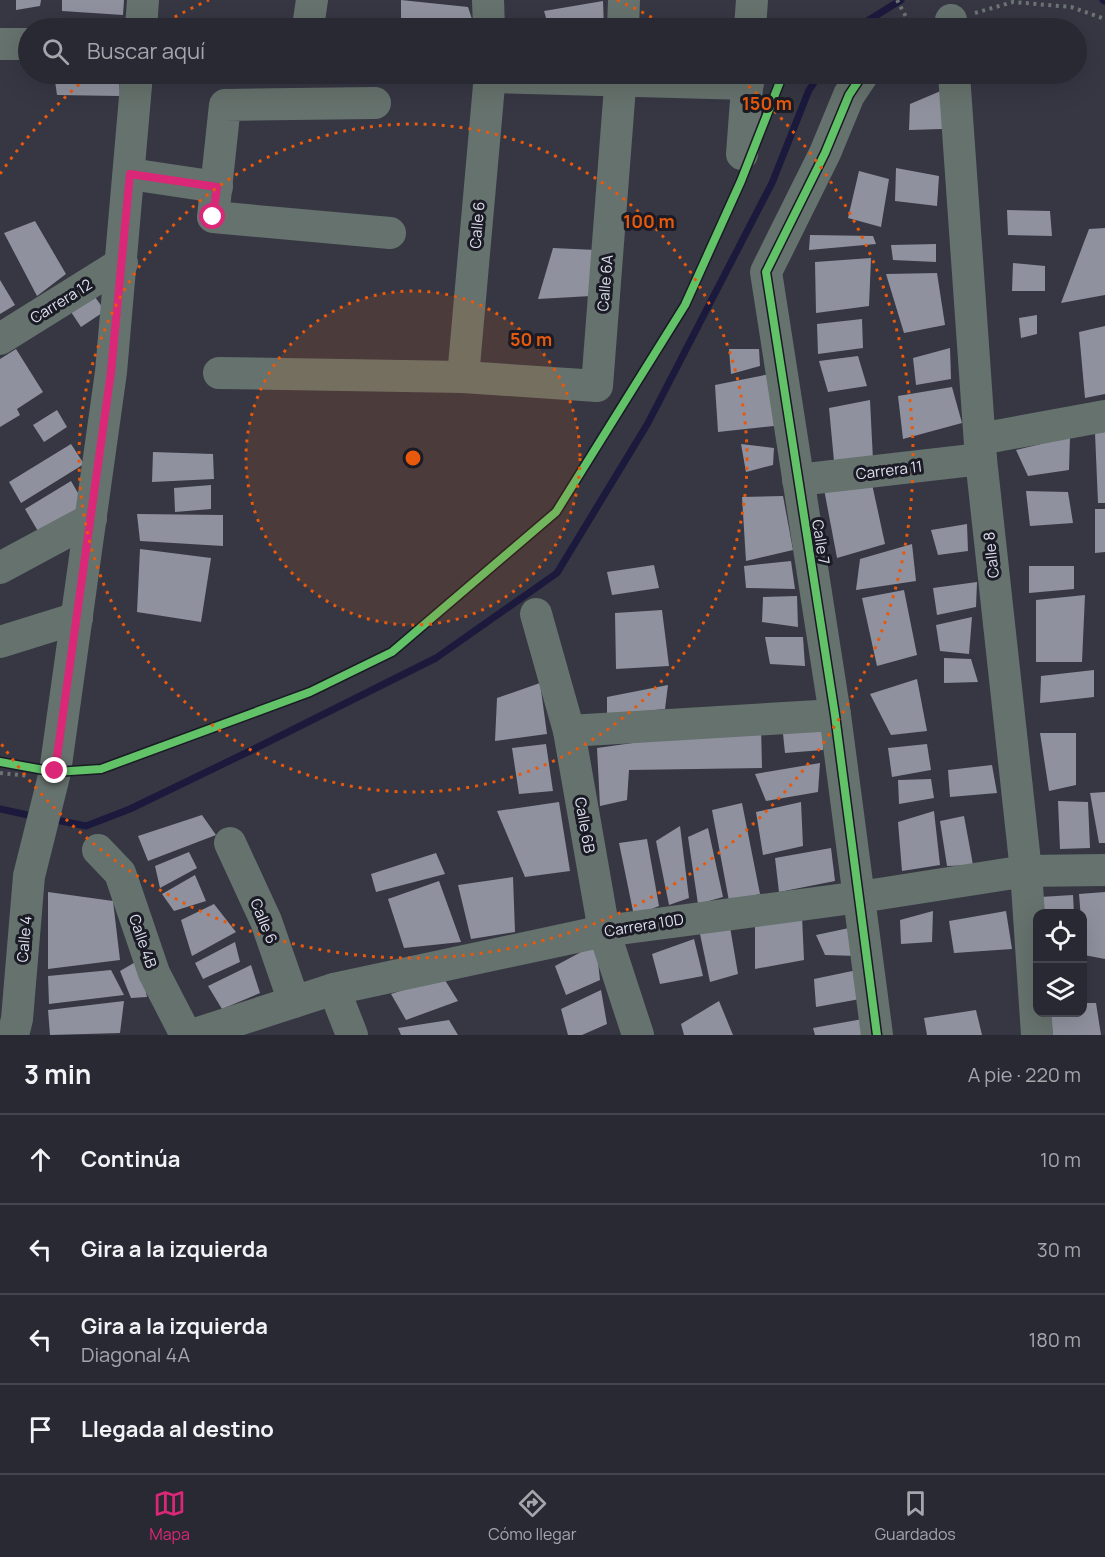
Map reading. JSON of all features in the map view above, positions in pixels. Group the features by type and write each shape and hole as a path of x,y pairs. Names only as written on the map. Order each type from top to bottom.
{"street":[{"path":"142,18 143,0"},
{"path":"488,0 489,18"},
{"path":"623,18 624,0"},
{"path":"751,18 752,0"},
{"path":"0,44 18,44"},
{"name":"Calle 4","path":"10,1023 29,876 35,844 55,771 111,372 136,84"},
{"name":"Calle 6","path":"463,377 489,84"},
{"name":"Calle 6A","path":"463,377 597,386 621,84"},
{"path":"742,154 748,84"},
{"name":"Calle 7","path":"856,84 849,95 825,153 766,272 835,715 877,1035"},
{"name":"Calle 8","path":"955,84 980,449 1026,871 1037,1035"},
{"path":"375,103 225,105 213,217 390,233"},
{"path":"130,174 217,187"},
{"name":"Carrera 12","path":"0,339 122,263"},
{"path":"219,373 463,377"},
{"name":"Carrera 11","path":"798,480 980,449 1105,416"},
{"path":"0,568 91,519"},
{"name":"Calle 6B","path":"536,614 568,732 604,931 638,1035"},
{"path":"0,642 77,618"},
{"path":"568,732 835,715"},
{"name":"Calle 6","path":"230,843 266,921 294,1002"},
{"name":"Calle 4B","path":"98,850 120,873 154,973 186,1035"},
{"name":"Carrera 10D","path":"192,1035 334,989 604,931 860,897 1026,871 1105,870"},
{"path":"334,989 352,1035"}],"path":[{"path":"897,0 907,18"},
{"path":"968,18 1013,2 1071,7 1105,19"},
{"path":"22,766 55,771"}],"building":[{"path":"16,0 41,0 40,6 16,10"},
{"path":"62,0 124,0 123,15 62,11"},
{"path":"401,0 468,7 472,18 401,18"},
{"path":"603,1 604,18 546,18 544,11"},
{"path":"55,84 119,84 120,96 57,95"},
{"path":"943,90 942,129 909,130 910,104"},
{"path":"896,168 939,176 937,206 895,201"},
{"path":"859,171 889,179 881,227 848,218"},
{"path":"1007,210 1050,211 1052,236 1008,235"},
{"path":"35,221 66,274 37,296 4,233"},
{"path":"1105,228 1105,295 1061,303 1089,229"},
{"path":"810,235 873,236 876,244 809,250"},
{"path":"936,244 936,262 893,260 891,245"},
{"path":"553,248 596,250 591,296 538,299"},
{"path":"871,258 869,306 816,313 815,262"},
{"path":"1013,263 1045,266 1045,291 1012,291"},
{"path":"937,273 945,325 904,333 886,274"},
{"path":"0,280 15,305 0,314"},
{"path":"95,297 105,311 81,327 71,312"},
{"path":"1037,315 1037,334 1021,338 1019,318"},
{"path":"862,319 863,348 818,354 817,324"},
{"path":"1105,326 1105,394 1085,398 1079,332"},
{"path":"950,348 951,379 916,385 913,358"},
{"path":"16,349 43,392 17,409 20,415 0,427 0,359"},
{"path":"729,349 759,349 760,366 731,374"},
{"path":"858,356 867,386 828,392 819,361"},
{"path":"770,374 774,426 718,432 715,385"},
{"path":"952,387 962,423 903,439 898,396"},
{"path":"870,400 873,460 834,461 829,408"},
{"path":"57,410 67,427 44,442 33,425"},
{"path":"1105,432 1105,503 1098,503 1095,433"},
{"path":"1070,437 1069,470 1028,476 1016,450"},
{"path":"71,444 84,464 21,503 9,482"},
{"path":"741,444 774,448 773,465 746,472"},
{"path":"153,452 213,454 214,479 152,482"},
{"path":"71,481 85,505 39,533 25,509"},
{"path":"872,484 885,544 837,558 824,489"},
{"path":"211,485 211,509 175,512 174,488"},
{"path":"1026,491 1068,492 1073,523 1030,526"},
{"path":"783,496 793,550 746,561 742,497"},
{"path":"1095,509 1105,509 1105,552 1095,553"},
{"path":"137,514 223,515 223,546 140,541"},
{"path":"967,524 968,551 938,555 931,530"},
{"path":"912,544 916,581 856,590 860,559"},
{"path":"140,549 211,558 201,622 137,612"},
{"path":"791,561 795,589 746,588 744,566"},
{"path":"654,565 659,588 612,595 607,572"},
{"path":"1029,566 1074,566 1074,589 1029,593"},
{"path":"977,582 976,607 937,615 933,588"},
{"path":"904,590 917,655 877,666 862,598"},
{"path":"1085,595 1082,662 1036,662 1036,600"},
{"path":"797,596 798,627 762,622 763,597"},
{"path":"662,610 669,666 616,669 615,613"},
{"path":"972,617 969,654 940,651 936,625"},
{"path":"765,637 803,637 805,666 770,664"},
{"path":"944,658 971,659 978,682 944,683"},
{"path":"1094,670 1094,697 1040,703 1041,676"},
{"path":"917,679 927,731 891,735 870,694"},
{"path":"540,683 547,734 495,741 497,698"},
{"path":"668,685 665,709 607,715 607,697"},
{"path":"825,718 823,750 785,753 782,724"},
{"path":"761,725 762,768 629,770 627,800 600,806 597,748"},
{"path":"1040,733 1076,733 1076,785 1049,791"},
{"path":"546,744 553,791 519,794 512,748"},
{"path":"927,744 931,770 892,777 888,748"},
{"path":"820,763 818,792 766,801 755,774"},
{"path":"992,765 997,793 950,797 948,770"},
{"path":"931,779 934,798 899,804 898,780"},
{"path":"1105,792 1105,843 1099,843 1090,793"},
{"path":"1058,801 1088,802 1090,848 1060,849"},
{"path":"559,802 570,871 525,877 497,811"},
{"path":"801,802 803,846 763,855 756,812"},
{"path":"742,803 760,894 729,901 712,810"},
{"path":"934,811 940,865 902,871 898,822"},
{"path":"202,815 216,835 148,861 138,836"},
{"path":"964,816 973,865 947,866 940,821"},
{"path":"680,826 689,898 669,905 656,841"},
{"path":"708,828 723,897 698,904 688,837"},
{"path":"647,839 659,906 634,916 619,843"},
{"path":"831,848 835,881 779,892 775,858"},
{"path":"189,852 197,868 160,888 155,866"},
{"path":"436,853 445,874 376,892 371,874"},
{"path":"195,875 206,901 174,911 162,894"},
{"path":"513,877 515,932 471,939 458,885"},
{"path":"439,881 461,942 404,948 388,899"},
{"path":"48,892 113,901 120,960 48,969"},
{"path":"1105,892 1105,959 1087,956 1087,909 1080,909 1079,894"},
{"path":"1073,895 1074,909 1041,909 1040,897"},
{"path":"214,904 236,932 192,956 181,920"},
{"path":"933,911 932,942 901,944 900,920"},
{"path":"1006,911 1012,949 954,953 949,921"},
{"path":"802,916 804,960 755,969 755,927"},
{"path":"730,927 738,974 710,982 700,934"},
{"path":"849,928 858,956 825,955 816,935"},
{"path":"694,939 703,976 660,984 652,954"},
{"path":"235,942 240,962 203,979 195,963"},
{"path":"596,944 600,980 566,995 555,966"},
{"path":"139,960 147,997 131,998 120,971"},
{"path":"251,965 260,993 222,1009 208,986"},
{"path":"111,970 124,995 49,1004 48,976"},
{"path":"857,970 860,999 816,1007 814,979"},
{"path":"443,977 458,1001 406,1020 391,994"},
{"path":"601,990 607,1024 582,1035 568,1035 561,1009"},
{"path":"124,1001 120,1033 50,1035 48,1010"},
{"path":"719,1001 733,1035 684,1035 681,1024"},
{"path":"1087,1003 1096,1003 1101,1035 1053,1035 1051,1017 1087,1017"},
{"path":"976,1010 982,1035 927,1035 924,1018"},
{"path":"868,1018 871,1035 815,1035 813,1028"},
{"path":"449,1020 458,1035 401,1035 398,1028"}],"waterway":[{"path":"872,18 901,0"},
{"path":"51,819 86,826 130,809 254,749 436,658 557,573 648,423 772,183 813,84"},
{"path":"0,809 37,817"}],"cycle path":[{"path":"0,762 55,772 101,769 310,692 392,652 556,512 685,305 741,181 779,84"},
{"path":"856,84 849,95 825,153 766,272 835,715 877,1035"}],"route":[{"path":"55,771 111,372 130,174 217,187 213,217"}]}
